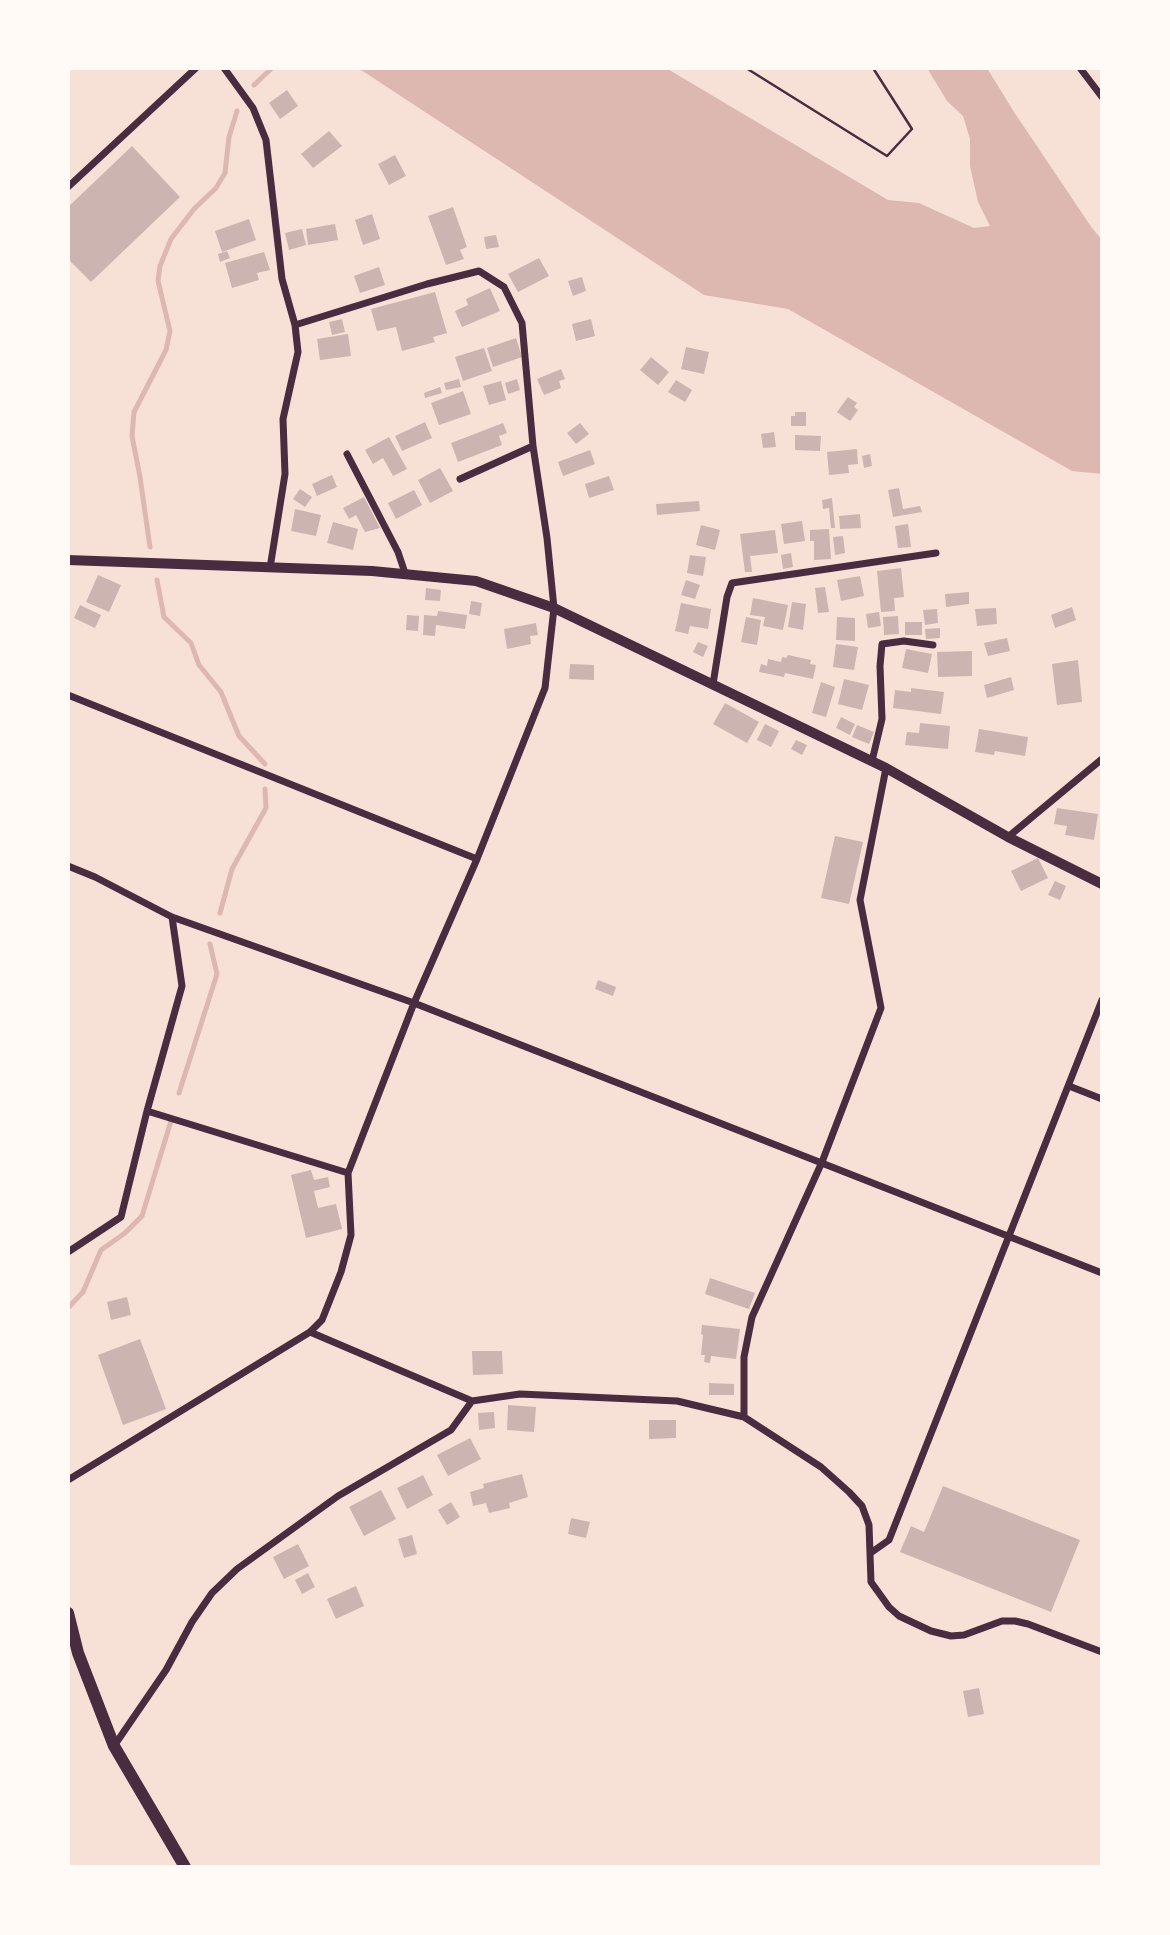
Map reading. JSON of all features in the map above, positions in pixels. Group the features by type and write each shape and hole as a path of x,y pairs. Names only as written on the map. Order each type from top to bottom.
{"main road":[{"path":"68,1613 78,1653 114,1746 185,1867"}],"street":[{"path":"68,187 196,68"},
{"path":"225,68 253,108 266,140 282,279 295,325 298,352 284,419 285,474 270,568"},
{"path":"1080,68 1102,97"},
{"path":"68,1480 310,1332 322,1320 341,1272 351,1235 348,1173 414,1003 477,859 545,688 554,608 547,538 533,446 522,323 504,287 479,271 427,284 295,325"},
{"path":"460,479 533,446"},
{"path":"347,454 398,552 405,573"},
{"path":"713,684 727,597 732,583 936,553"},
{"path":"68,560 405,573 475,581 554,608 873,761 1008,837 1102,884"},
{"path":"873,761 882,719 882,645 904,641 933,645"},
{"path":"68,695 477,859"},
{"path":"1008,837 1102,759"},
{"path":"744,1417 744,1357 752,1317 822,1162 881,1008 860,900 886,768"},
{"path":"68,866 172,917 414,1003 1102,1273"},
{"path":"68,1252 121,1217 182,986 172,917"},
{"path":"872,1552 889,1540 1102,1000"},
{"path":"1069,1086 1102,1099"},
{"path":"147,1111 348,1173"},
{"path":"310,1332 472,1401 520,1394 677,1401 744,1417 821,1467 862,1506 869,1525 871,1582 899,1616 931,1631 951,1636 964,1635 1002,1621 1015,1621 1102,1652"},
{"path":"114,1746 166,1670 192,1622 212,1593 229,1577 338,1496 451,1430 472,1401"}],"path":[{"path":"746,68 887,156 912,130 873,68"}],"shaded area":[{"path":"358,68 666,68 888,200 919,203 974,228 990,226 978,202 970,166 970,139 963,116 947,101 927,68 987,68 1102,240 1102,474 1072,471 788,309 704,295"}],"building":[{"path":"287,90 298,106 280,119 269,103"},
{"path":"329,131 342,146 313,168 301,154"},
{"path":"132,146 180,197 91,282 68,259 68,207"},
{"path":"395,155 406,176 389,185 378,164"},
{"path":"453,207 467,247 460,250 464,259 446,265 428,216"},
{"path":"372,214 380,239 363,245 355,220"},
{"path":"249,219 256,240 222,252 215,231"},
{"path":"335,224 338,240 308,245 306,229"},
{"path":"302,229 306,245 289,250 285,233"},
{"path":"496,235 499,247 486,249 484,237"},
{"path":"227,251 230,258 220,262 218,254"},
{"path":"264,252 270,270 257,273 259,280 232,288 225,263"},
{"path":"539,258 549,276 518,292 508,274"},
{"path":"379,267 385,285 360,293 354,276"},
{"path":"582,277 586,291 573,296 568,281"},
{"path":"490,288 500,311 462,327 455,311 468,305 466,299"},
{"path":"435,292 447,333 433,337 435,342 402,351 396,327 377,331 371,309"},
{"path":"342,319 345,332 332,335 329,322"},
{"path":"591,319 595,336 576,341 572,324"},
{"path":"348,334 351,356 320,360 317,339"},
{"path":"516,338 522,357 493,367 487,348"},
{"path":"686,347 709,352 704,374 681,369"},
{"path":"484,348 492,371 463,381 455,357"},
{"path":"651,357 669,372 658,385 640,370"},
{"path":"561,369 565,379 559,381 561,388 544,395 537,379"},
{"path":"459,379 461,387 446,390 444,383"},
{"path":"517,379 520,390 508,394 505,383"},
{"path":"676,380 692,390 685,402 668,392"},
{"path":"501,381 506,400 489,405 483,386"},
{"path":"440,387 442,393 425,398 424,393"},
{"path":"463,391 471,414 439,425 431,403"},
{"path":"848,397 857,403 854,407 858,410 850,421 837,412"},
{"path":"795,412 806,412 806,426 791,426 791,416 795,416"},
{"path":"425,422 432,438 402,451 395,436"},
{"path":"503,423 507,433 499,436 502,445 458,462 451,443"},
{"path":"580,423 589,434 576,444 567,433"},
{"path":"774,432 776,447 763,448 761,434"},
{"path":"795,435 821,436 820,451 795,450"},
{"path":"389,437 407,469 393,476 383,458 373,464 365,450"},
{"path":"857,449 858,464 848,465 849,473 829,475 827,452"},
{"path":"590,450 595,464 563,476 558,462"},
{"path":"870,454 872,466 864,468 862,456"},
{"path":"440,468 453,491 430,503 418,480"},
{"path":"332,475 337,487 317,496 312,484"},
{"path":"609,476 614,490 589,498 585,484"},
{"path":"899,488 903,509 920,506 922,512 893,517 888,490"},
{"path":"300,489 312,497 305,507 293,499"},
{"path":"414,490 422,505 396,519 388,503"},
{"path":"364,497 380,528 365,532 356,515 349,519 343,508"},
{"path":"832,498 835,528 831,528 829,508 823,509 822,500"},
{"path":"699,501 700,511 657,515 656,504"},
{"path":"295,509 321,515 316,536 291,531"},
{"path":"860,514 861,528 840,529 839,516"},
{"path":"802,521 805,541 784,544 781,524"},
{"path":"333,522 358,529 353,550 327,543"},
{"path":"908,524 911,547 898,548 895,526"},
{"path":"701,525 720,530 715,550 696,545"},
{"path":"829,529 831,559 814,560 814,541 810,541 810,530"},
{"path":"775,530 778,553 750,556 752,572 745,572 740,534"},
{"path":"843,536 845,553 835,555 833,537"},
{"path":"791,553 793,567 783,569 781,555"},
{"path":"690,555 706,557 703,576 687,573"},
{"path":"901,568 904,597 894,598 895,611 881,612 877,571"},
{"path":"98,575 121,585 109,612 86,602"},
{"path":"860,576 864,596 841,601 837,580"},
{"path":"686,580 700,585 695,599 681,595"},
{"path":"825,587 829,612 818,613 815,588"},
{"path":"426,588 441,590 440,601 425,600"},
{"path":"969,592 969,604 946,607 945,594"},
{"path":"753,598 788,605 783,630 763,626 765,617 750,615"},
{"path":"471,601 482,603 480,616 469,614"},
{"path":"792,602 806,604 803,630 788,627"},
{"path":"681,603 711,609 708,629 690,626 688,634 675,631"},
{"path":"80,605 101,615 95,628 74,618"},
{"path":"1072,607 1076,620 1055,628 1051,615"},
{"path":"996,608 997,624 977,626 975,609"},
{"path":"937,609 938,623 925,625 923,610"},
{"path":"438,611 467,615 465,629 436,625 435,636 423,635 424,615 437,616"},
{"path":"879,612 881,626 868,628 866,614"},
{"path":"407,615 419,616 418,631 406,630"},
{"path":"898,616 899,634 884,635 883,617"},
{"path":"746,617 761,620 757,645 741,642"},
{"path":"837,617 855,618 855,641 836,640"},
{"path":"905,622 922,622 922,635 905,635"},
{"path":"536,623 538,635 530,636 531,644 507,649 504,629"},
{"path":"940,628 940,638 926,639 925,629"},
{"path":"1007,638 1010,651 988,656 984,643"},
{"path":"698,642 708,646 703,657 693,652"},
{"path":"836,644 858,647 854,670 833,667"},
{"path":"906,649 932,654 928,673 902,668"},
{"path":"972,651 972,676 938,677 937,652"},
{"path":"788,655 811,660 810,664 816,665 813,679 785,673 784,677 759,672 761,664 767,666 768,659 781,662 782,657 786,658"},
{"path":"1078,660 1082,702 1057,705 1052,664"},
{"path":"570,664 594,665 594,680 569,679"},
{"path":"1011,677 1014,690 987,698 984,685"},
{"path":"844,679 869,685 862,710 838,704"},
{"path":"821,682 835,687 826,717 812,713"},
{"path":"911,688 944,692 941,714 893,708 895,690 911,692"},
{"path":"725,703 759,722 747,743 713,724"},
{"path":"841,717 855,724 850,735 836,728"},
{"path":"920,723 950,726 948,749 905,745 907,732 919,733"},
{"path":"765,724 779,731 771,747 757,740"},
{"path":"857,725 874,732 869,744 852,737"},
{"path":"979,729 1028,737 1025,756 995,751 994,755 975,752"},
{"path":"796,740 807,745 802,755 791,749"},
{"path":"1057,808 1098,814 1094,840 1065,835 1067,826 1054,824"},
{"path":"835,836 863,842 849,904 821,898"},
{"path":"1038,858 1048,878 1021,891 1011,871"},
{"path":"1055,881 1066,886 1060,900 1048,895"},
{"path":"598,980 616,987 613,996 595,989"},
{"path":"311,1170 314,1180 328,1177 330,1187 314,1191 318,1208 336,1204 342,1229 306,1238 291,1175"},
{"path":"710,1278 755,1293 749,1309 705,1294"},
{"path":"127,1297 131,1315 111,1320 107,1302"},
{"path":"702,1325 740,1329 736,1359 711,1356 710,1363 704,1362 705,1355 701,1355"},
{"path":"140,1339 166,1409 123,1425 98,1355"},
{"path":"472,1351 502,1351 503,1374 473,1375"},
{"path":"709,1383 734,1384 734,1395 709,1395"},
{"path":"508,1405 536,1407 534,1432 507,1430"},
{"path":"494,1412 495,1428 479,1430 478,1413"},
{"path":"649,1420 676,1420 676,1438 649,1439"},
{"path":"470,1438 481,1459 448,1476 437,1455"},
{"path":"522,1474 528,1497 509,1503 510,1508 489,1513 486,1503 473,1506 470,1492 484,1488 483,1484"},
{"path":"423,1475 433,1495 407,1509 397,1488"},
{"path":"943,1486 1080,1540 1051,1612 900,1552 911,1526 924,1532"},
{"path":"381,1490 396,1519 364,1536 349,1507"},
{"path":"451,1502 460,1517 447,1525 438,1510"},
{"path":"571,1518 590,1522 586,1538 568,1534"},
{"path":"412,1535 417,1554 404,1558 398,1539"},
{"path":"298,1544 309,1566 284,1579 273,1557"},
{"path":"308,1573 315,1587 302,1594 295,1580"},
{"path":"356,1586 364,1606 336,1619 327,1599"},
{"path":"979,1688 984,1714 968,1717 963,1691"}],"waterway":[{"path":"254,85 272,68"},
{"path":"150,547 132,436 134,412 166,350 170,331 158,281 160,266 171,239 194,209 216,188 225,173 229,137 237,111"},
{"path":"157,580 164,617 191,643 199,665 221,692 239,736 265,764"},
{"path":"220,913 232,869 266,808 265,789"},
{"path":"179,1093 217,974 210,944"},
{"path":"68,1308 83,1292 101,1250 125,1233 142,1216 171,1121"}]}
